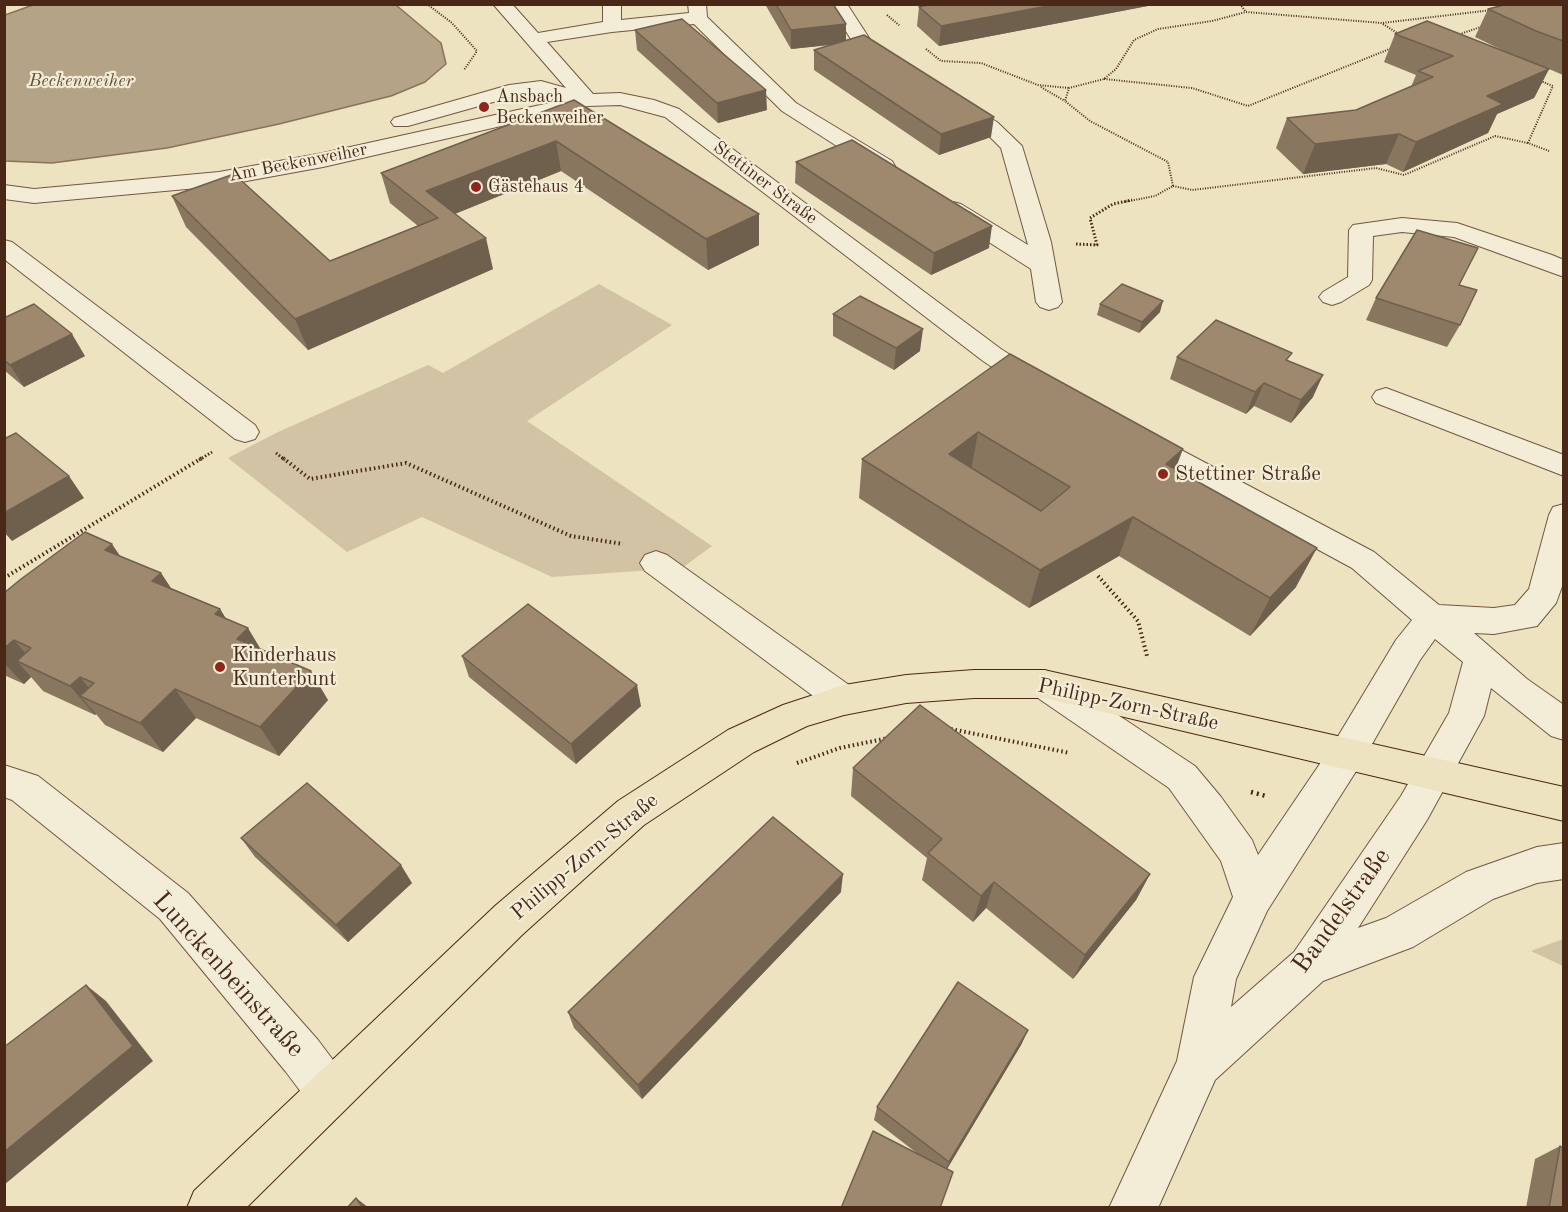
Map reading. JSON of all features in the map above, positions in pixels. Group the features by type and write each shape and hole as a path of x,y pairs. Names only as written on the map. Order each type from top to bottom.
{"main road":[{"name":"Philipp-Zorn-Straße","path":"211,1208 509,920 631,813 741,741 796,715 844,699 906,689 1044,684 1435,774"},
{"path":"1435,774 1563,804"}],"street":[{"path":"502,4 588,100"},
{"path":"612,4 612,27"},
{"path":"838,4 864,45 912,76"},
{"path":"534,39 698,11 789,107 897,174"},
{"path":"323,160 406,120 509,91 541,87 588,100"},
{"path":"942,95 990,126 1011,146 1044,266 1049,302"},
{"name":"Stettiner Straße","path":"588,100 620,99 648,104 672,113 992,355 1062,398"},
{"name":"Am Beckenweiher","path":"4,192 34,196 219,179 323,160 588,100"},
{"path":"936,199 1044,266"},
{"path":"1332,297 1360,280 1361,230 1402,225 1457,230 1543,260 1563,270"},
{"path":"4,247 245,432"},
{"path":"1386,397 1563,466"},
{"path":"1122,430 1363,560 1515,688 1563,725"},
{"path":"1433,617 1494,621 1525,617 1554,598 1563,517"},
{"path":"656,563 844,699"},
{"path":"1199,1064 1215,977 1253,898 1347,754 1408,650 1433,617"},
{"path":"1435,774 1466,716 1481,658"},
{"path":"1044,684 1182,777 1208,809 1238,853 1253,898"},
{"name":"Bandelstraße","path":"1133,1208 1199,1064 1309,966 1435,774"},
{"name":"Lunckenbeinstraße","path":"4,782 25,788 174,906 302,1056 329,1092"},
{"path":"1309,966 1398,933 1480,885 1537,865 1563,861"}],"path":[{"path":"427,4 452,23 477,51 430,113"},
{"path":"1240,4 1246,12"},
{"path":"1104,79 1116,69 1134,40 1158,29 1212,21 1246,12 1309,20 1382,23 1497,8"},
{"path":"1489,10 1492,16"},
{"path":"884,12 904,30"},
{"path":"1382,23 1410,41"},
{"path":"1452,36 1486,25"},
{"path":"919,42 941,61 981,63 1038,85 1065,101 1090,121 1168,162 1173,186"},
{"path":"1038,85 1069,88 1104,79 1192,88 1248,105 1400,45"},
{"path":"1528,143 1553,86 1531,77"},
{"path":"1065,101 1069,88"},
{"path":"1097,245 1090,218 1113,204 1155,196 1173,186 1192,190 1376,168 1404,175 1495,136 1528,143 1549,151"},
{"path":"4,578 245,432 262,442 310,479 406,463 571,536 620,542 656,563"},
{"path":"1098,576 1138,621 1147,656"},
{"path":"939,727 1081,755"},
{"path":"785,767 840,748 895,736"},
{"path":"1208,809 1252,792 1310,811"}],"shaded area":[{"path":"599,284 672,325 527,421 712,546 682,568 552,577 422,517 347,552 228,458 276,433 428,365 443,373"},
{"path":"1563,939 1563,966 1531,951"}],"water":[{"name":"Beckenweiher","path":"33,5 396,5 441,43 446,64 425,82 391,96 279,124 167,148 52,163 5,161 5,15"}],"building":[{"path":"776,4 833,4 846,24 791,30"},
{"path":"933,4 1058,4 941,26 919,7"},
{"path":"1508,4 1563,4 1563,41 1488,9"},
{"path":"682,19 766,90 717,103 635,30"},
{"path":"1427,21 1549,69 1487,96 1503,104 1416,142 1399,134 1315,144 1287,118 1356,110 1433,77 1418,71 1453,56 1395,34"},
{"path":"864,35 994,117 941,134 814,50"},
{"path":"574,100 759,214 706,239 556,141 426,191 486,238 295,319 172,196 234,174 330,261 438,218 381,173"},
{"path":"852,140 992,226 934,253 796,162"},
{"path":"1417,230 1478,248 1459,285 1477,290 1460,325 1376,298"},
{"path":"1122,284 1163,301 1142,322 1100,304"},
{"path":"860,296 923,329 896,348 833,314"},
{"path":"34,304 72,334 10,365 4,360 4,318"},
{"path":"1216,320 1292,353 1286,360 1323,375 1301,400 1264,383 1255,392 1177,357"},
{"path":"1010,354 1183,449 1166,464 1317,548 1270,598 1133,517 1040,570 862,459","holes":["978,432 1070,487 1041,511 949,454"]},
{"path":"16,433 69,476 4,513 4,439"},
{"path":"85,532 112,544 105,550 161,573 152,581 220,609 215,614 248,628 237,639 311,671 260,727 175,689 140,723 80,696 94,683 80,677 70,686 17,661 31,648 14,640 4,648 4,593"},
{"path":"528,604 637,685 571,744 462,656"},
{"path":"920,705 1150,874 1085,955 994,882 981,896 928,853 942,839 853,768"},
{"path":"307,783 401,865 336,925 241,838"},
{"path":"773,817 843,874 638,1085 568,1012"},
{"path":"958,982 1028,1030 949,1162 877,1107"},
{"path":"86,985 133,1046 4,1152 4,1047"},
{"path":"873,1131 953,1172 940,1208 841,1208"},
{"path":"1560,1146 1563,1148 1563,1208 1549,1208"},
{"path":"356,1198 363,1208 347,1208"}],"place":[{"name":"Ansbach Beckenweiher","path":"484,107"},
{"name":"Gästehaus 4","path":"476,187"},
{"name":"Stettiner Straße","path":"1163,474"},
{"name":"Kinderhaus Kunterbunt","path":"220,667"}]}
